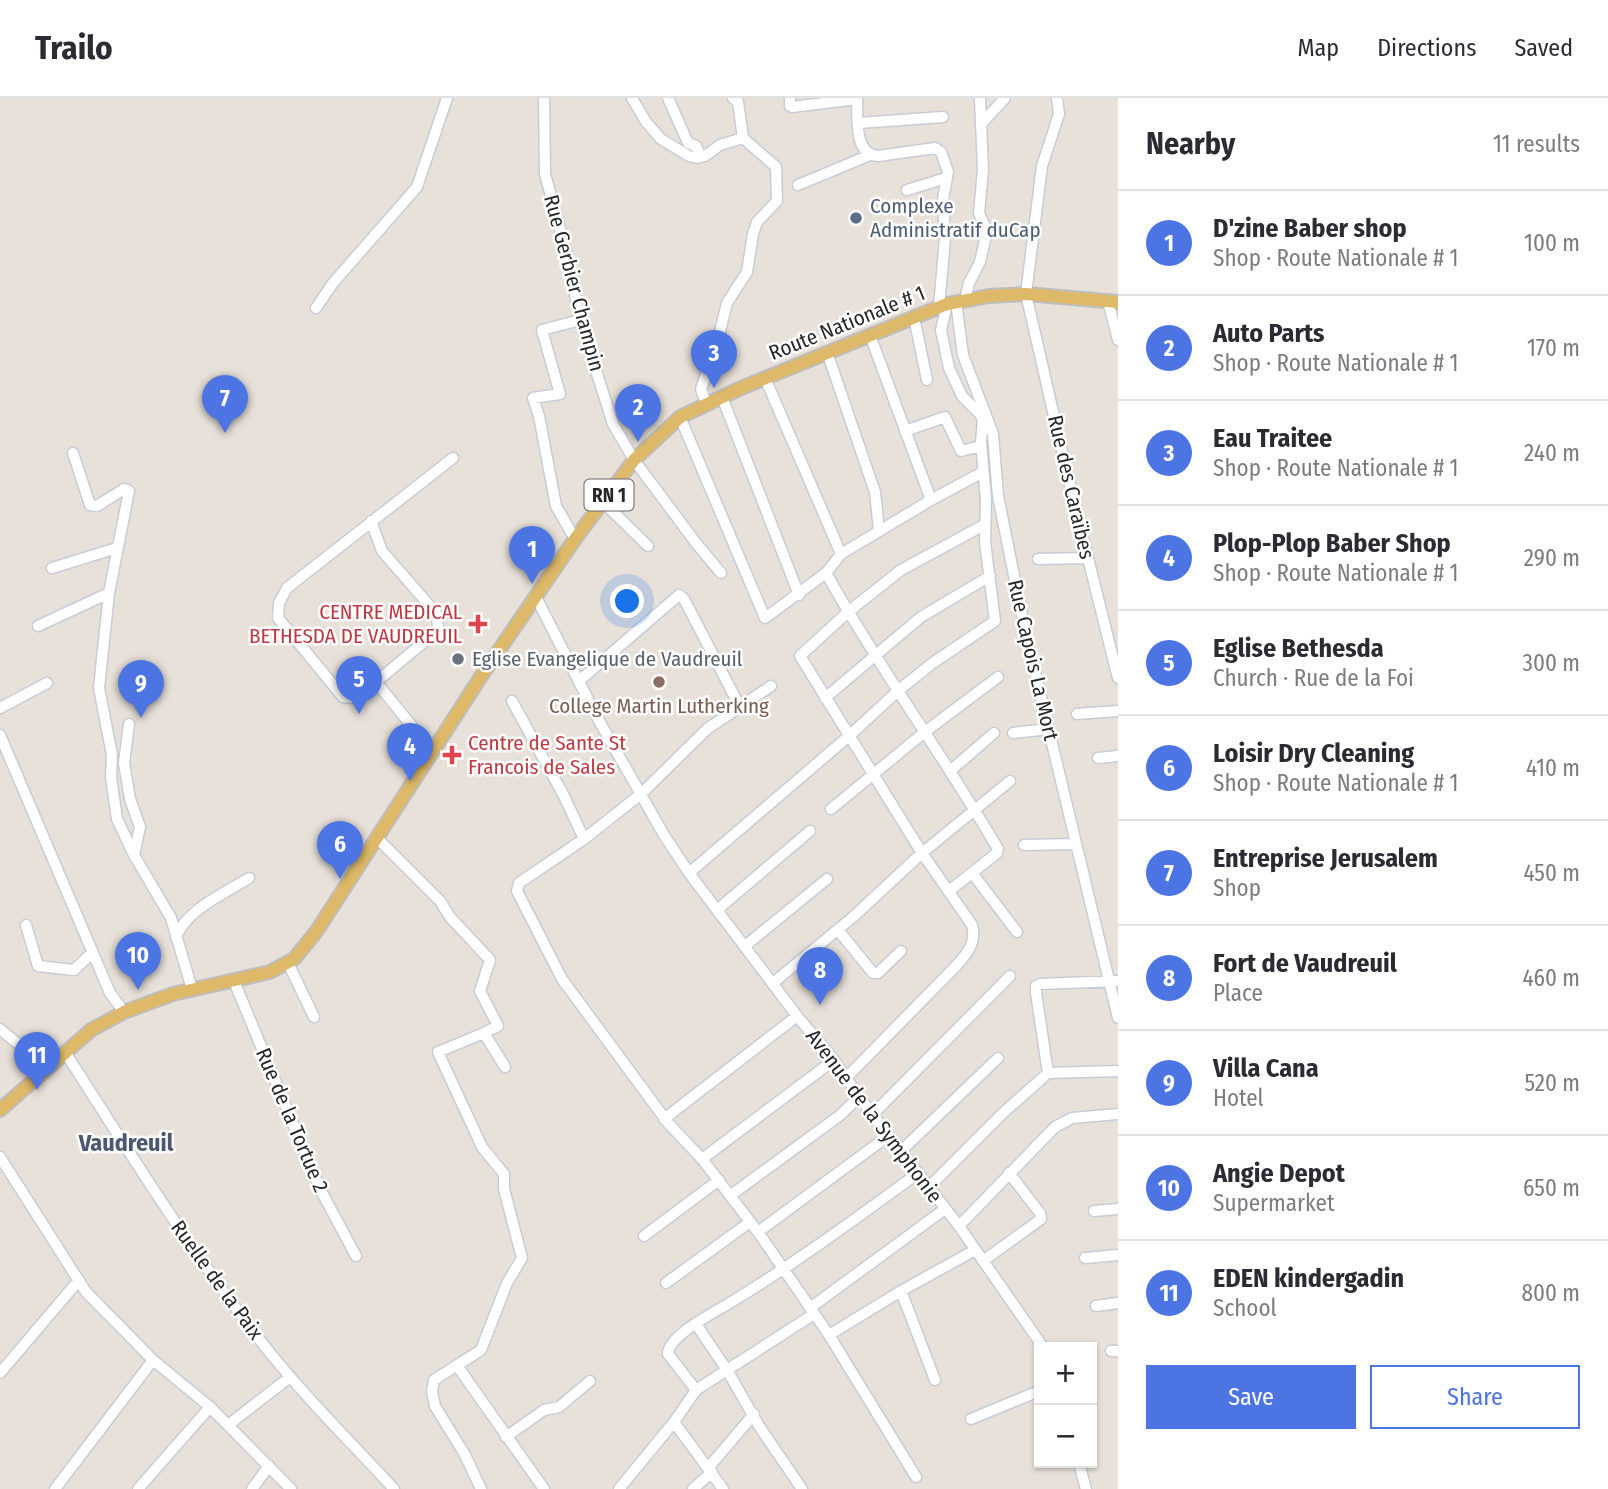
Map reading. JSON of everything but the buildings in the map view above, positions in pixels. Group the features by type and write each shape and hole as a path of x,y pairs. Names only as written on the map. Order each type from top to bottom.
{"main road":[{"name":"Route Nationale # 1","path":"0,1110 92,1030 124,1012 192,989 270,972 288,963 316,932 497,653 575,540 634,460 680,417 706,403 827,352 952,303 989,296 1026,294 1113,301"}],"street":[{"path":"317,309 333,283 416,187 447,98"},
{"name":"Rue Gerbier Champin","path":"544,98 545,174 566,251 580,320 613,424 634,460 721,573"},
{"path":"632,98 646,122 661,139 689,156 701,158 720,145 743,138"},
{"path":"668,98 688,143 696,146 701,158"},
{"path":"706,403 701,389 727,303 747,272 757,222 777,201 776,167 743,138 738,102 733,98"},
{"path":"790,98 790,107 857,99 860,142 864,151 870,155"},
{"path":"689,873 899,690 934,662 995,621 984,525 986,500 981,446 983,420 962,396 954,381 942,342 942,330 952,303 969,283 980,262 987,231 979,213 983,170 980,98"},
{"path":"981,124 1005,98"},
{"path":"1026,294 1042,166 1059,114 1057,98"},
{"path":"859,122 943,117"},
{"path":"798,185 870,155 934,148 941,152 947,167 943,199 952,303"},
{"path":"907,190 946,178"},
{"name":"Rue des Caraïbes","path":"1026,294 1118,678"},
{"path":"1113,301 1118,340"},
{"name":"Rue Capois La Mort","path":"952,303 963,355 993,434 998,496 1026,635 1076,844 1114,981 1118,1018"},
{"path":"915,317 926,380"},
{"path":"575,540 556,506 533,398 560,394 542,330 580,320"},
{"path":"870,335 930,500"},
{"path":"827,352 875,492 879,530"},
{"path":"765,378 841,554"},
{"path":"722,397 799,595"},
{"path":"680,417 763,617 768,617 799,595 826,573 841,554 930,500 983,472"},
{"path":"905,431 945,417 961,452 981,446"},
{"path":"73,453 90,505 97,506 124,489 129,491 109,593 99,688 112,755 111,778 117,818 134,855 170,918 192,989"},
{"path":"371,521 382,551 436,613 438,626 436,632 357,698 343,697 278,618 279,603 287,588 371,521 453,458"},
{"path":"603,502 648,546"},
{"path":"846,1078 968,954 974,932 800,656 848,612 901,570 984,525"},
{"path":"52,568 117,548"},
{"path":"1038,559 1088,558"},
{"path":"826,573 999,851 949,891"},
{"path":"825,698 921,617 990,576"},
{"path":"38,626 109,593"},
{"path":"579,681 678,595 684,599 740,707"},
{"name":"Avenue de la Symphonie","path":"536,597 640,794 689,873 797,1016 834,1060 888,1136 958,1226 1040,1342"},
{"path":"831,809 926,731 998,677"},
{"path":"376,682 433,752"},
{"path":"0,708 47,683"},
{"path":"771,686 707,729 640,794 584,839 519,883 517,891 562,979 664,1119 702,1159 758,1232 829,1335 916,1477"},
{"path":"512,701 564,796 584,839"},
{"path":"1076,714 1118,711"},
{"path":"129,724 124,763 130,799 139,827 134,855"},
{"path":"1013,733 1048,729"},
{"path":"950,771 994,733"},
{"path":"0,735 92,953 110,993 124,1012"},
{"path":"1098,758 1118,756"},
{"path":"773,983 1010,780"},
{"path":"717,910 810,831"},
{"path":"377,838 440,901 450,917 490,960 480,991 498,1026 438,1052 482,1147 504,1174 504,1189 522,1258 507,1283 481,1350 434,1380 432,1392 435,1406 465,1455 481,1489"},
{"path":"1024,845 1076,844"},
{"path":"972,873 1017,932"},
{"path":"176,937 179,929 210,902 249,878"},
{"path":"745,946 827,878"},
{"path":"26,925 37,966 74,970 92,953"},
{"path":"838,930 870,972 878,973 901,951"},
{"path":"288,963 314,1017"},
{"path":"873,1114 1010,976"},
{"name":"Rue de la Tortue 2","path":"234,981 320,1189 356,1256"},
{"path":"1048,1073 1036,986 1114,981"},
{"path":"664,1119 797,1016"},
{"path":"0,1029 17,1043 40,1045 60,1056"},
{"path":"484,1033 505,1067"},
{"name":"Ruelle de la Paix","path":"60,1056 252,1330 290,1377 394,1489"},
{"path":"900,1152 998,1058"},
{"path":"702,1159 834,1060"},
{"path":"928,1188 1048,1073 1118,1071"},
{"path":"731,1195 839,1116 859,1097"},
{"path":"958,1226 1055,1127 1072,1118 1118,1114"},
{"path":"758,1232 888,1136"},
{"path":"0,1157 86,1292 153,1360 210,1407 291,1489"},
{"path":"983,1261 1041,1219 1040,1213 1009,1173"},
{"path":"696,1390 668,1350 669,1347 696,1324 784,1270 917,1174"},
{"path":"644,1236 719,1180"},
{"path":"619,1489 674,1422 696,1390 812,1311 945,1209"},
{"path":"1094,1210 1118,1209"},
{"path":"666,1283 750,1222"},
{"path":"829,1335 975,1250"},
{"path":"1086,1258 1118,1255"},
{"path":"0,1373 79,1280"},
{"path":"901,1291 935,1380"},
{"path":"1096,1306 1118,1303"},
{"path":"696,1324 802,1489"},
{"path":"55,1489 153,1360"},
{"path":"458,1367 544,1489"},
{"path":"228,1425 290,1377"},
{"path":"506,1437 544,1410 559,1407 590,1381"},
{"path":"971,1419 1034,1393"},
{"path":"138,1489 210,1407"},
{"path":"693,1489 754,1414"},
{"path":"674,1422 723,1489"},
{"path":"252,1489 269,1466"},
{"path":"1080,1468 1086,1489"}],"place":[{"name":"Complexe Administratif duCap","path":"856,218"},
{"name":"Eau Traitee","path":"714,388"},
{"name":"Entreprise Jerusalem","path":"225,433"},
{"name":"Auto Parts","path":"638,442"},
{"name":"D'zine Baber shop","path":"532,584"},
{"name":"CENTRE MEDICAL BETHESDA DE VAUDREUIL","path":"478,624"},
{"name":"Eglise Evangelique de Vaudreuil","path":"458,659"},
{"name":"College Martin Lutherking","path":"659,682"},
{"name":"Eglise Bethesda","path":"359,714"},
{"name":"Villa Cana","path":"141,718"},
{"name":"Centre de Sante St Francois de Sales","path":"452,755"},
{"name":"Plop-Plop Baber Shop","path":"410,781"},
{"name":"Loisir Dry Cleaning","path":"340,879"},
{"name":"Angie Depot","path":"138,990"},
{"name":"Fort de Vaudreuil","path":"820,1005"},
{"name":"EDEN kindergadin","path":"37,1090"}],"district":[{"name":"Vaudreuil","path":"126,1143"}]}
